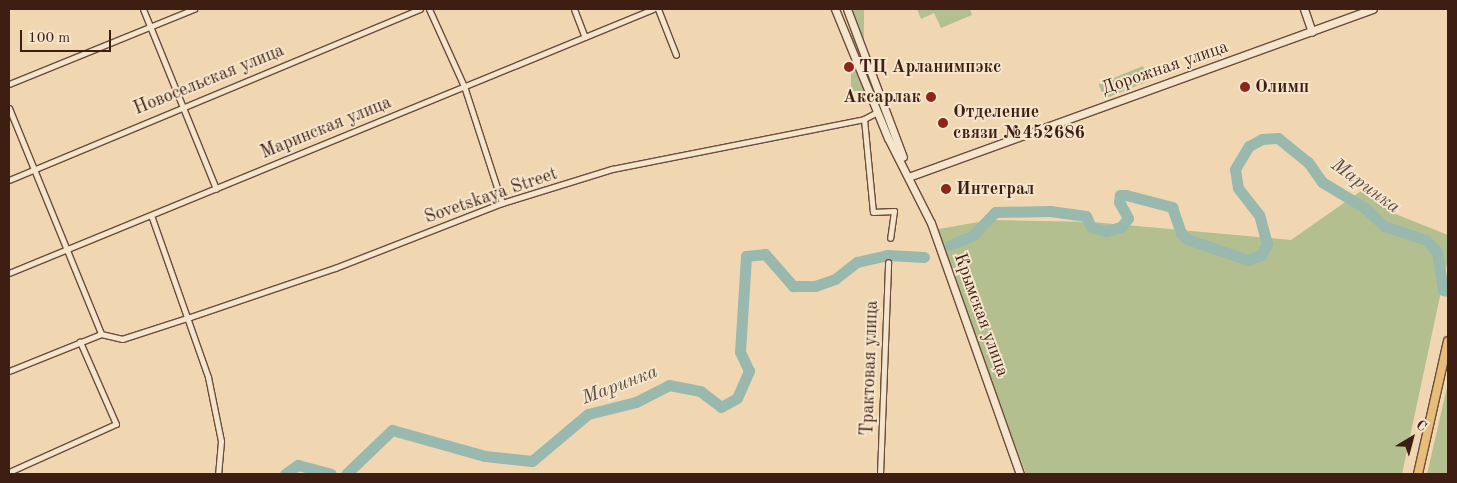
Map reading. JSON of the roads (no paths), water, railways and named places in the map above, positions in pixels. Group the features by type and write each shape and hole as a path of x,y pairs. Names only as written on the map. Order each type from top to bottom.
{"main road":[{"path":"835,9 877,112 909,173"},
{"path":"847,9 909,173"},
{"path":"1304,9 1312,32"},
{"name":"Дорожная улица","path":"909,173 1373,9"},
{"name":"Крымская улица","path":"909,173 979,351 1020,474"},
{"path":"1418,474 1448,341"}],"street":[{"path":"143,9 216,189"},
{"path":"9,84 194,9"},
{"name":"Новосельская улица","path":"9,180 183,104 420,9"},
{"path":"429,9 464,86 502,202"},
{"path":"574,9 586,37"},
{"name":"Маринская улица","path":"9,273 653,9"},
{"path":"658,9 676,55"},
{"path":"9,108 65,250 101,334 9,371"},
{"name":"Sovetskaya Street","path":"101,334 122,339 335,268 502,202 612,169 864,119 877,112"},
{"path":"864,119 873,212 894,211 890,238"},
{"path":"151,215 190,317 221,441 218,474"},
{"name":"Трактовая улица","path":"880,474 888,262"},
{"path":"9,472 116,424 80,342"}],"waterway":[{"name":"Маринка","path":"950,245 973,235 995,212 1050,211 1086,216 1091,227 1106,231 1121,227 1128,218 1119,202 1120,195 1126,195 1172,207 1181,233 1187,239 1248,260 1261,255 1267,244 1259,215 1238,188 1235,169 1249,146 1262,139 1278,138 1308,162 1322,182 1365,208 1384,226 1426,240 1437,252 1443,290 1448,291"},
{"name":"Маринка","path":"346,474 392,430 485,456 532,461 588,414 636,402 669,385 700,391 721,407 737,398 749,371 740,352 746,256 765,254 793,286 815,286 835,279 857,262 887,255 924,257"},
{"name":"Маринка","path":"285,474 298,465 331,474"}],"place":[{"name":"ТЦ Арланимпэкс","path":"849,67"},
{"name":"Олимп","path":"1245,87"},
{"name":"Аксарлак","path":"931,97"},
{"name":"Отделение связи №452686","path":"943,123"},
{"name":"Интеграл","path":"946,189"}]}
